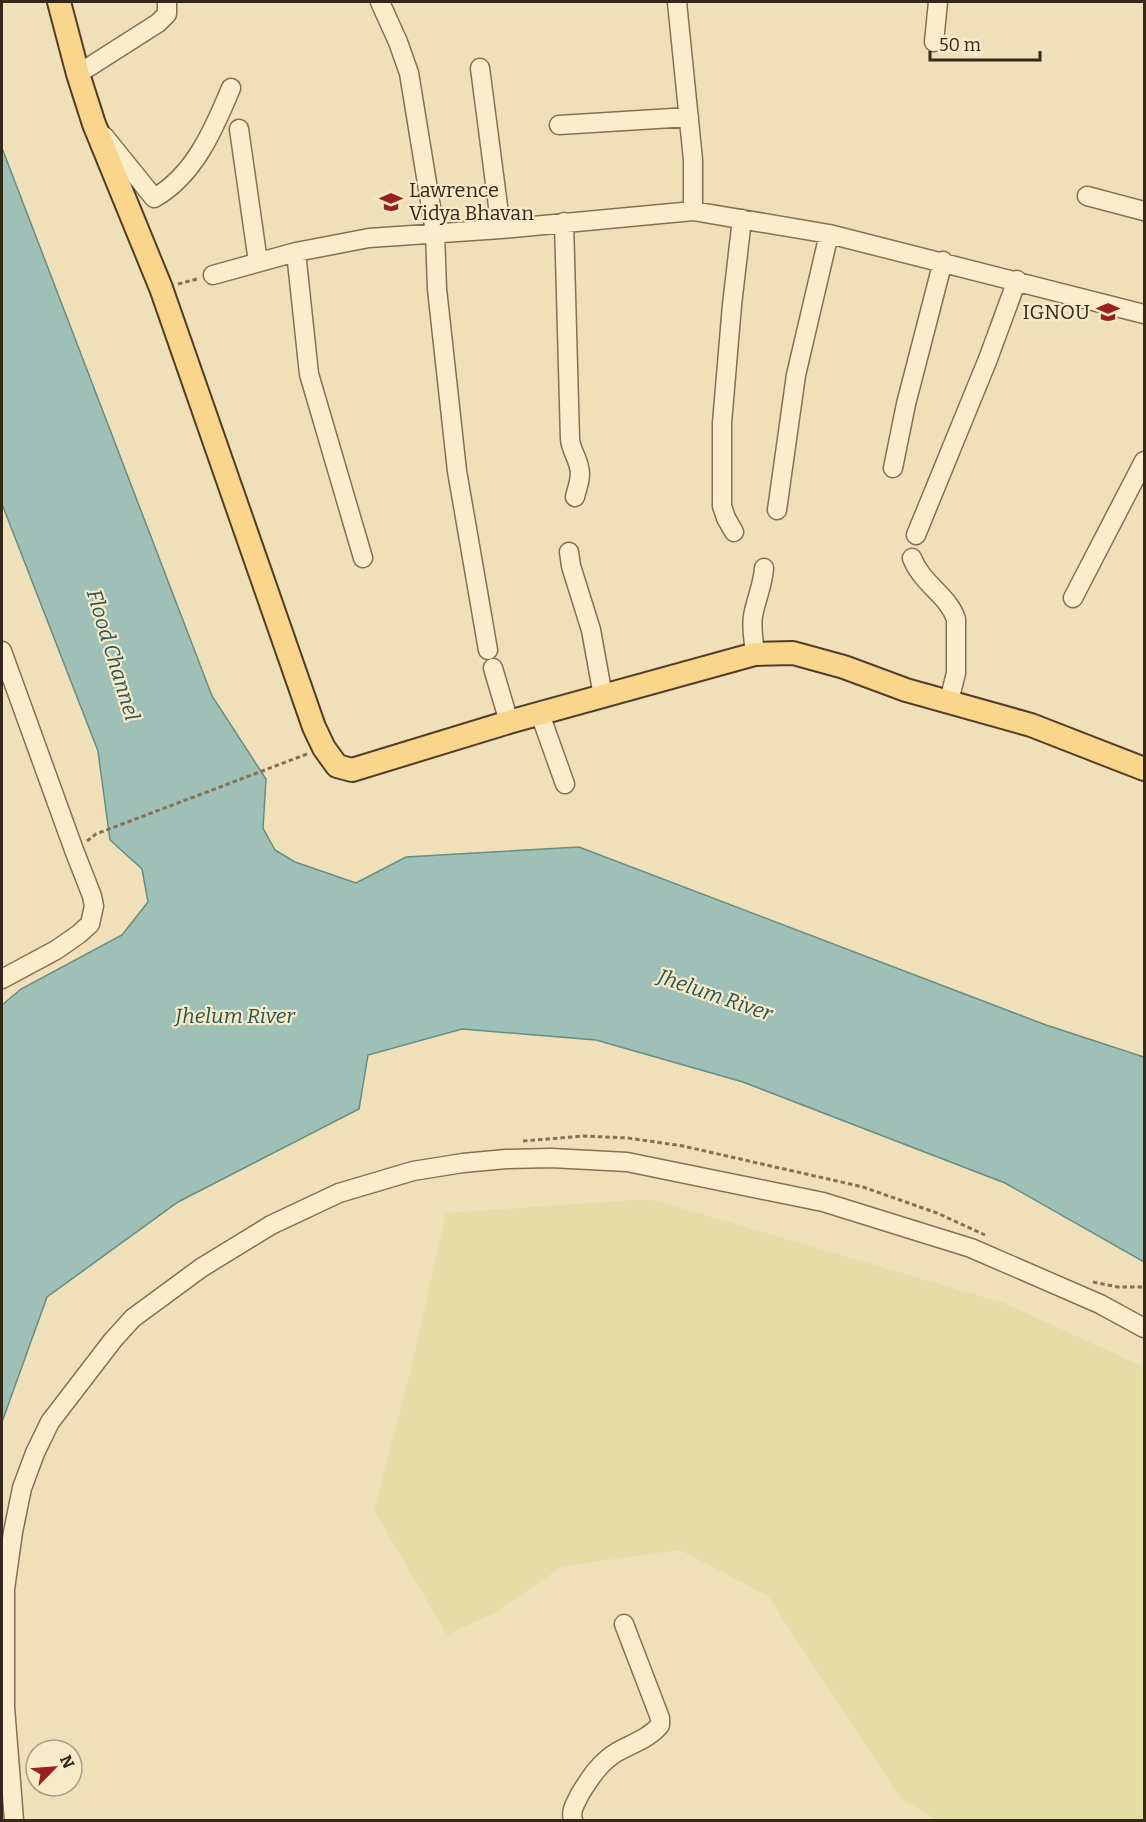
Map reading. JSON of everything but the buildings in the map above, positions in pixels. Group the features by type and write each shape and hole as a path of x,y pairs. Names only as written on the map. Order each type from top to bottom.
{"main road":[{"path":"58,2 93,123 161,288 314,727 324,748 337,766 352,770 509,722 755,654 793,653 906,690 1031,725 1144,769"}],"street":[{"path":"78,74 158,23 167,14 167,2"},
{"path":"380,2 409,73 435,232 437,289 457,471 490,659 509,722"},
{"path":"677,2 693,160 693,211"},
{"path":"934,42 938,2"},
{"path":"480,68 501,229"},
{"path":"93,123 154,198 161,195 193,164 218,120 231,88"},
{"path":"559,125 689,117"},
{"path":"239,129 258,262"},
{"path":"1087,196 1144,211"},
{"path":"213,275 296,252 369,238 501,229 693,211 829,234 943,261 1144,314"},
{"path":"734,532 722,506 722,423 742,219"},
{"path":"564,222 570,439 578,461 580,475 575,497"},
{"path":"777,510 796,375 829,234"},
{"path":"296,252 309,374 363,558"},
{"path":"892,468 943,261"},
{"path":"916,535 1017,280"},
{"path":"1073,598 1144,461"},
{"path":"569,552 571,566 591,630 603,696"},
{"path":"912,558 920,575 947,603 956,619 956,673 949,701"},
{"path":"755,654 753,614 761,591 764,568"},
{"path":"2,651 94,906 90,924 79,934 56,950 2,979"},
{"path":"540,714 565,784"},
{"path":"14,1821 5,1707 5,1589 22,1488 50,1422 113,1340 133,1318 201,1268 271,1225 339,1193 413,1171 463,1163 528,1158 627,1162 824,1202 971,1248 1100,1304 1144,1328"},
{"path":"573,1821 573,1809 596,1770 607,1759 650,1734 660,1725 660,1718 624,1624"}],"path":[{"path":"161,288 213,275"},
{"path":"96,834 300,757"},
{"path":"514,1142 583,1136 628,1138 683,1146 863,1187 937,1213 990,1237"},
{"path":"1091,1281 1118,1287 1144,1287"}],"shaded area":[{"path":"650,1199 1004,1303 1144,1367 1144,1820 937,1820 900,1798 768,1596 680,1550 563,1566 494,1613 447,1635 374,1510 410,1373 446,1213"}],"water":[{"name":"Jhelum River","path":"2,148 212,696 266,779 263,828 275,850 295,862 356,883 406,857 579,847 1046,1025 1144,1057 1144,1262 1005,1183 743,1082 596,1040 462,1029 368,1055 359,1109 178,1202 47,1297 2,1422 2,1005 21,989 122,935 148,902 142,869 110,840 98,751 2,504"}],"place":[{"name":"Lawrence Vidya Bhavan","path":"391,202"},
{"name":"IGNOU","path":"1108,312"}],"water label":[{"name":"Flood Channel","path":"113,655"}]}
